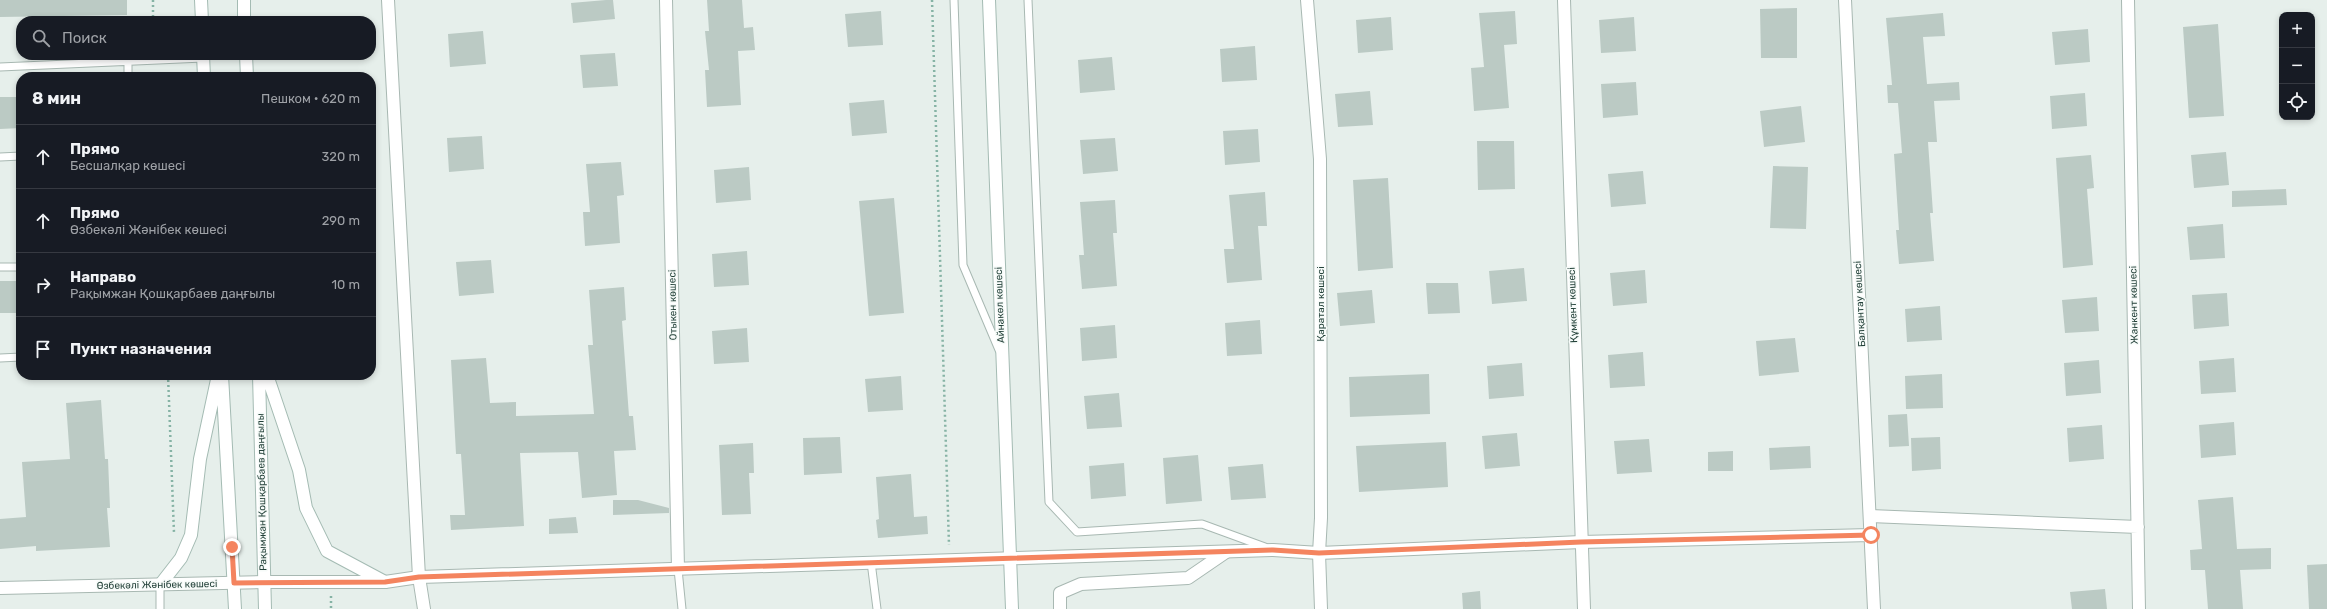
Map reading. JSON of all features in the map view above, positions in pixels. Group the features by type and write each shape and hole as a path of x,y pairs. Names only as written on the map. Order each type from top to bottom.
{"street":[{"path":"201,0 202,16"},
{"path":"244,0 244,16"},
{"path":"388,0 419,577 424,609"},
{"name":"Отыкен көшесі","path":"666,0 678,569"},
{"name":"Айнакөл көшесі","path":"989,0 1012,609"},
{"name":"Қаратал көшесі","path":"1307,0 1320,159 1320,609"},
{"name":"Құмкент көшесі","path":"1564,0 1584,609"},
{"name":"Балқантау көшесі","path":"1845,0 1874,609"},
{"name":"Жанкент көшесі","path":"2128,0 2139,609"},
{"path":"203,60 204,72"},
{"path":"246,60 247,72"},
{"path":"160,585 182,558 192,535 200,459 217,380"},
{"path":"222,380 235,609"},
{"name":"Рақымжан Қошқарбаев даңғылы","path":"259,380 265,609"},
{"path":"269,380 299,470 306,508 327,551 385,582"},
{"path":"1870,516 2138,527"},
{"name":"Өзбекәлі Жәнібек көшесі","path":"0,588 264,582 385,582 419,577 949,559 1273,550 1319,553 1581,542 1871,535"},
{"path":"1060,609 1060,593 1081,584 1188,578 1226,552"}],"lane":[{"path":"954,0 963,265 1002,358"},
{"path":"1028,0 1048,502 1077,532 1202,524 1273,550"},
{"path":"0,67 143,60"},
{"path":"128,61 128,72"},
{"path":"0,157 16,156"},
{"path":"0,267 16,267"},
{"path":"0,358 16,357"},
{"path":"871,562 877,609"},
{"name":"Отыкен көшесі","path":"678,569 682,609"},
{"path":"160,585 160,609"}],"path":[{"path":"153,0 154,16"},
{"path":"932,0 949,559"},
{"path":"168,380 175,540 187,544"}],"building":[{"path":"0,0 127,0 127,15 0,17"},
{"path":"613,0 615,19 573,23 571,3"},
{"path":"707,0 742,0 744,28 753,27 755,50 738,51 741,105 707,107 705,70 709,70 705,31 709,31"},
{"path":"1797,8 1797,58 1761,58 1760,9"},
{"path":"881,11 883,45 848,47 845,14"},
{"path":"1515,11 1517,44 1504,45 1509,108 1474,111 1471,68 1484,67 1479,13"},
{"path":"1943,13 1945,36 1923,37 1927,84 1959,82 1960,100 1934,101 1937,142 1928,142 1933,213 1930,213 1934,261 1899,264 1896,230 1899,230 1894,154 1902,153 1898,103 1888,103 1887,85 1892,85 1886,18"},
{"path":"1391,17 1393,50 1358,53 1356,20"},
{"path":"1634,17 1636,51 1601,53 1599,20"},
{"path":"2218,24 2224,116 2189,118 2183,27"},
{"path":"2088,29 2090,62 2055,65 2052,32"},
{"path":"483,31 486,64 450,67 448,34"},
{"path":"1255,46 1257,80 1222,82 1220,49"},
{"path":"615,53 618,86 583,88 580,55"},
{"path":"1112,57 1115,90 1080,93 1078,60"},
{"path":"1636,82 1638,115 1603,118 1601,84"},
{"path":"1370,91 1373,125 1338,127 1335,94"},
{"path":"2085,93 2087,126 2052,129 2050,96"},
{"path":"0,97 16,97 16,128 0,129"},
{"path":"884,100 887,133 852,136 849,103"},
{"path":"1801,106 1805,142 1764,147 1760,111"},
{"path":"1258,129 1260,162 1225,165 1223,131"},
{"path":"482,136 484,169 449,172 447,138"},
{"path":"1115,138 1118,171 1083,174 1080,140"},
{"path":"1477,141 1514,141 1515,189 1478,190"},
{"path":"2226,152 2229,185 2194,188 2191,155"},
{"path":"2091,155 2094,188 2087,189 2093,265 2063,268 2056,158"},
{"path":"621,162 624,195 617,196 620,243 585,246 583,212 590,212 586,164"},
{"path":"1773,166 1808,167 1806,229 1770,228"},
{"path":"749,167 751,200 716,203 714,170"},
{"path":"1643,171 1646,204 1611,207 1608,174"},
{"path":"1388,178 1393,268 1358,271 1353,180"},
{"path":"2286,189 2287,205 2232,207 2232,191"},
{"path":"1265,192 1267,226 1258,226 1262,280 1227,283 1224,249 1234,249 1229,195"},
{"path":"894,198 904,313 869,316 859,201"},
{"path":"1115,200 1117,233 1113,233 1117,286 1082,289 1079,255 1084,255 1080,202"},
{"path":"2223,224 2225,258 2190,260 2187,227"},
{"path":"747,251 749,285 714,287 712,254"},
{"path":"491,260 494,293 459,296 456,262"},
{"path":"1524,268 1527,301 1492,304 1489,271"},
{"path":"1645,270 1647,303 1613,306 1610,273"},
{"path":"0,281 16,281 16,313 0,313"},
{"path":"1426,283 1458,283 1460,313 1428,314"},
{"path":"624,287 626,320 622,321 629,416 633,416 636,450 614,451 617,495 582,498 578,452 520,453 524,526 451,530 450,515 465,515 461,454 456,454 451,360 486,358 490,403 516,402 516,416 594,414 588,345 593,345 589,290"},
{"path":"1372,290 1375,323 1340,326 1337,293"},
{"path":"2227,293 2229,326 2194,329 2192,295"},
{"path":"2097,297 2099,331 2065,333 2062,300"},
{"path":"1940,306 1942,340 1907,342 1905,309"},
{"path":"1260,320 1262,354 1227,356 1225,323"},
{"path":"1115,325 1117,358 1082,361 1080,328"},
{"path":"747,328 749,362 714,364 712,331"},
{"path":"1795,338 1799,372 1759,376 1756,341"},
{"path":"1643,352 1645,386 1610,388 1608,355"},
{"path":"2234,358 2236,392 2201,394 2199,361"},
{"path":"2099,360 2101,393 2066,396 2064,363"},
{"path":"1522,363 1524,396 1489,399 1487,366"},
{"path":"1429,374 1430,414 1350,417 1349,377"},
{"path":"1942,374 1943,408 1906,409 1905,376"},
{"path":"901,376 903,410 868,412 865,379"},
{"path":"1119,393 1122,427 1087,429 1084,396"},
{"path":"101,400 105,459 108,459 110,508 107,508 110,547 36,551 36,546 0,549 0,519 26,517 22,462 70,459 66,403"},
{"path":"1907,414 1909,446 1889,447 1888,415"},
{"path":"2234,422 2236,455 2201,458 2199,425"},
{"path":"2102,425 2104,459 2069,462 2067,428"},
{"path":"1517,433 1520,466 1485,469 1482,436"},
{"path":"840,437 842,473 804,475 803,438"},
{"path":"1940,437 1941,469 1912,471 1911,438"},
{"path":"1649,439 1652,472 1617,474 1614,441"},
{"path":"1446,442 1448,487 1359,492 1356,446"},
{"path":"753,443 754,473 749,473 751,514 722,515 719,445"},
{"path":"1810,446 1811,468 1770,470 1769,448"},
{"path":"1733,451 1733,471 1708,471 1708,452"},
{"path":"1198,455 1202,501 1166,504 1163,458"},
{"path":"1124,463 1126,496 1091,499 1089,466"},
{"path":"1263,464 1266,498 1231,500 1228,467"},
{"path":"911,474 914,517 927,516 928,534 878,538 876,520 879,519 876,477"},
{"path":"2233,497 2237,549 2271,548 2271,569 2240,570 2243,609 2208,609 2205,570 2191,570 2190,550 2202,549 2198,500"},
{"path":"613,500 638,500 669,508 669,513 613,515"},
{"path":"576,517 578,533 549,534 549,519"},
{"path":"2327,564 2327,609 2309,609 2307,565"},
{"path":"2105,589 2107,609 2072,609 2070,592"},
{"path":"1480,591 1481,609 1463,609 1462,593"}],"route":[{"path":"232,547 234,583 385,582 419,577 949,559 1273,550 1319,553 1581,542 1871,535"}]}
